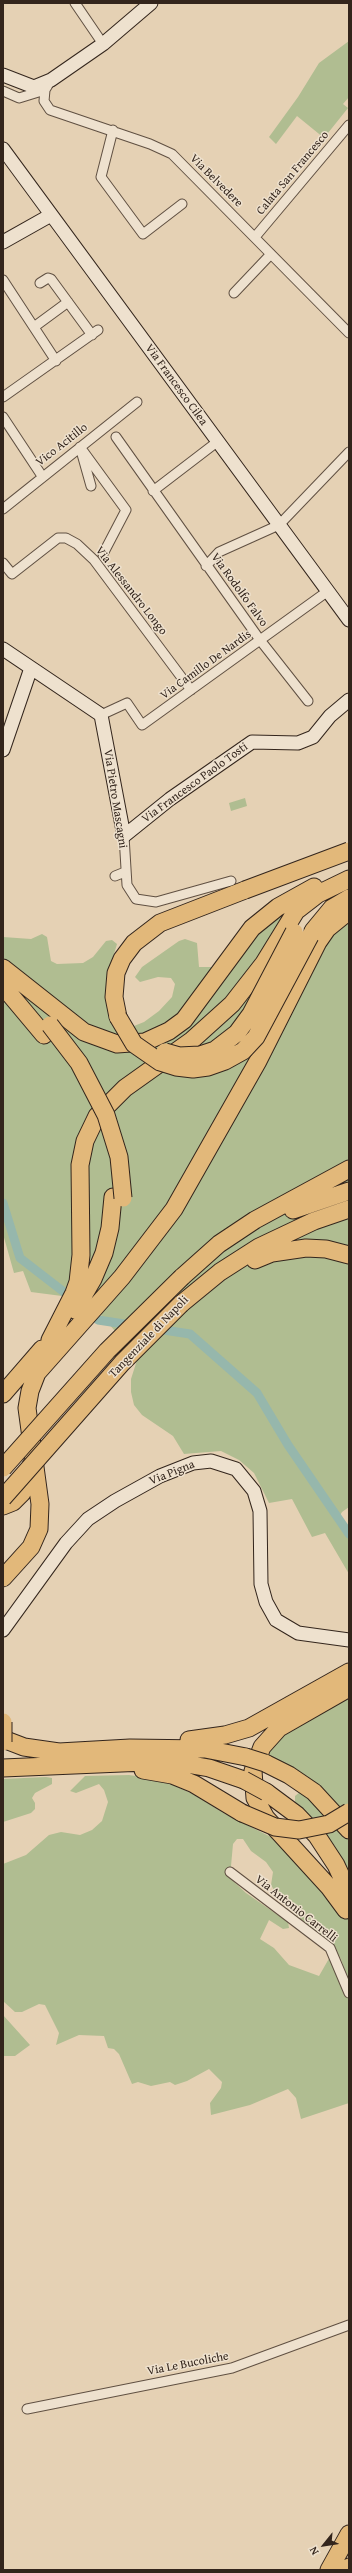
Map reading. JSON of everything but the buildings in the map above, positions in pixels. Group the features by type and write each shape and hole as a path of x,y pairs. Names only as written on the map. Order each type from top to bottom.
{"highway":[{"path":"246,895 349,851"},
{"path":"349,862 160,923 134,943 122,959 116,973 114,997 123,1016 124,1031 134,1044 160,1062 176,1067 193,1069 208,1067 225,1061 243,1051 256,1037 316,903 349,879"},
{"path":"3,969 74,1026 95,1038 126,1044 153,1039 178,1026 190,1012 230,955 252,928 278,907 324,882 349,879"},
{"path":"50,1340 74,1294 78,1282 82,1255 80,1165 90,1128 105,1108 125,1088 191,1041 232,1004 264,963 302,934 332,908 349,898"},
{"path":"302,934 327,929 349,911"},
{"path":"3,1582 8,1573 31,1547 39,1529 40,1504 27,1415 30,1391 42,1365 75,1328 102,1301 140,1255 188,1186 258,1061 302,934"},
{"path":"3,969 50,1026 86,1076 106,1115 119,1157 123,1198 116,1248 102,1286 75,1328"},
{"path":"3,986 44,1035 85,1094 102,1135 112,1180 110,1228 99,1267 77,1306 50,1340 3,1394"},
{"path":"182,1277 219,1244 250,1223 349,1168"},
{"name":"Tangenziale di Napoli","path":"3,1468 107,1351 182,1277 217,1252 264,1224 308,1204 349,1191"},
{"name":"Tangenziale di Napoli","path":"3,1498 122,1363 181,1304 220,1272 259,1248 303,1225 349,1209"},
{"path":"181,1304 266,1254 298,1248 317,1248 349,1255"},
{"path":"3,1506 18,1498 26,1486 31,1471 32,1450"},
{"path":"125,1756 236,1733 344,1683"},
{"path":"344,1683 289,1721 273,1734 262,1747 253,1772 255,1798 266,1818 329,1887 346,1910"},
{"path":"3,1722 3,1742"},
{"path":"3,1739 24,1747 73,1759"},
{"path":"3,1768 73,1759 205,1749 246,1757 289,1775 314,1792 349,1830"},
{"path":"125,1756 193,1764 222,1771 244,1780 266,1792 297,1815 317,1836 336,1865 349,1893"},
{"path":"125,1756 162,1772 183,1779 242,1813 275,1827 299,1830 329,1824 349,1812"},
{"path":"329,2570 349,2534"},
{"path":"347,2570 349,2566"}],"main road":[{"path":"3,75 34,87 48,85 103,44 151,3"},
{"name":"Via Francesco Cilea","path":"3,149 349,620"},
{"path":"3,242 51,215"},
{"path":"3,649 101,716"},
{"path":"3,748 31,668"},
{"name":"Via Francesco Paolo Tosti","path":"124,836 170,799 252,742 298,743 313,737 329,717 349,700"},
{"name":"Via Pietro Mascagni","path":"101,716 124,836"},
{"name":"Via Pigna","path":"3,1630 66,1543 88,1519 115,1501 160,1476 193,1463 211,1461 236,1468 254,1491 260,1511 261,1584 266,1602 276,1620 298,1633 349,1640"}],"street":[{"path":"76,3 103,44"},
{"path":"3,91 19,98 48,85"},
{"name":"Via Belvedere","path":"48,85 44,101 50,110 112,130 172,154 346,330"},
{"name":"Calata San Francesco","path":"255,237 349,125"},
{"path":"112,130 101,177 143,234 182,204"},
{"path":"234,294 271,254"},
{"path":"3,397 95,332 68,302 51,279 48,278 40,283"},
{"path":"3,280 56,361"},
{"path":"34,327 68,302"},
{"name":"Vico Acitillo","path":"3,509 42,476 137,402"},
{"path":"3,416 42,476"},
{"name":"Via Rodolfo Falvo","path":"116,437 206,566 260,640 308,701"},
{"path":"153,491 218,442"},
{"path":"80,447 91,486"},
{"path":"80,447 126,510 103,554"},
{"path":"206,566 219,552 279,525 349,452"},
{"name":"Via Alessandro Longo","path":"3,563 12,574 58,538 66,538 77,544 94,560 191,690"},
{"name":"Via Camillo De Nardis","path":"101,716 127,703 142,725 328,592"},
{"name":"Via Pietro Mascagni","path":"124,836 125,872 127,885 131,894 136,899 148,903 231,881"},
{"path":"116,876 125,872"},
{"name":"Via Antonio Carrelli","path":"230,1872 330,1948 349,1993"},
{"name":"Via Le Bucoliche","path":"27,2409 232,2368 349,2325"}],"green space":[{"path":"349,41 349,97 343,104 348,108 324,138 297,116 276,144 269,137 298,97 319,63"},
{"path":"245,798 247,806 231,811 229,803"},
{"path":"281,917 319,955 325,941 349,920 349,1507 342,1512 338,1519 349,1536 349,1574 325,1533 312,1537 292,1499 269,1503 254,1473 239,1460 221,1451 184,1454 173,1436 142,1415 134,1405 131,1392 131,1379 138,1357 100,1314 62,1296 31,1292 23,1271 14,1273 3,1234 3,937 31,939 42,934 47,937 51,961 57,964 83,963 93,957 106,941 112,940 117,944 108,974 119,1032 144,1022 159,1011 172,997 175,984 171,978 158,977 140,982 135,977 142,967 179,941 185,939 197,943 199,967 228,967 249,940 271,922"},
{"path":"349,1694 349,1820 267,1755 276,1739"},
{"path":"129,1775 162,1780 193,1794 225,1814 275,1839 349,1911 349,1984 341,1959 329,1944 294,1913 274,1890 271,1885 273,1872 266,1862 251,1851 243,1839 237,1839 233,1844 231,1866 232,1880 246,1893 288,1922 289,1928 283,1929 269,1920 260,1939 274,1948 289,1965 319,1976 331,1955 349,1999 349,2103 301,2119 296,2098 288,2089 250,2105 211,2115 210,2103 221,2088 222,2082 209,2069 187,2081 175,2085 170,2082 151,2086 138,2082 132,2084 119,2054 114,2049 108,2048 104,2036 79,2035 56,2045 59,2033 45,2005 39,2004 22,2012 15,2012 3,2001 3,1864 26,1855 49,1835 61,1832 80,1835 92,1830 102,1821 108,1802 104,1790 99,1784 76,1793 70,1791 85,1776"},
{"path":"52,1778 52,1784 35,1793 32,1798 35,1803 35,1809 31,1813 3,1822 3,1779"},
{"path":"300,1792 308,1796 349,1840 349,1876 334,1845 295,1803 295,1796"},
{"path":"3,2015 30,2045 15,2056 3,2056"}],"waterway":[{"path":"3,1203 20,1258 73,1299"},
{"path":"88,1311 98,1320 190,1334 257,1393 288,1445 349,1534"}]}
